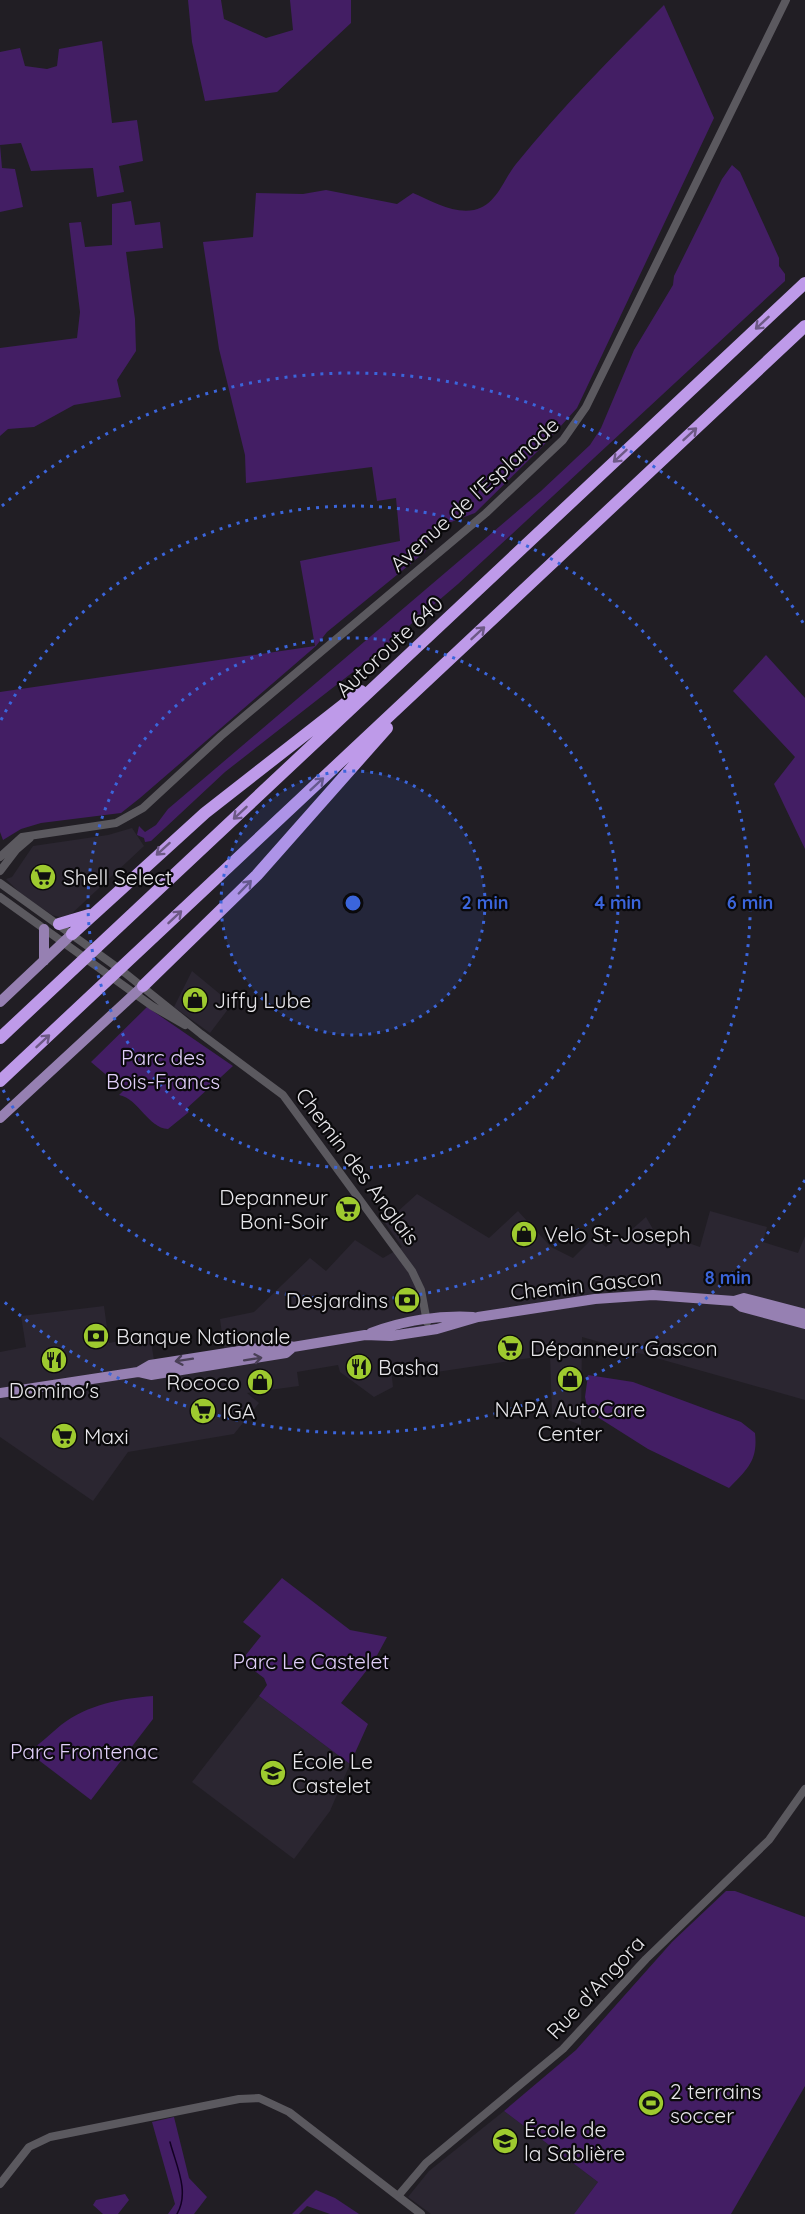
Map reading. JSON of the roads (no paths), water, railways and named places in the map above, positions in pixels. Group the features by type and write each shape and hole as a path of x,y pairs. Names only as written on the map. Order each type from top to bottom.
{"highway":[{"name":"Autoroute 640","path":"0,1038 805,283"},
{"path":"0,1081 805,326"},
{"path":"68,938 210,808 405,658"},
{"path":"139,990 257,875 435,673"},
{"path":"59,924 94,914"}],"main road":[{"path":"44,929 44,961"},
{"path":"0,1002 68,938"},
{"path":"0,1118 139,990"},
{"name":"Chemin Gascon","path":"0,1395 138,1372 151,1375 286,1353 293,1347 365,1335 390,1326 428,1325 451,1316 478,1317 625,1296 680,1295 734,1301 744,1298 805,1314"},
{"name":"Chemin Gascon","path":"734,1301 742,1308 805,1324"}],"street":[{"name":"Avenue de l'Esplanade","path":"0,857 18,839 116,823 143,808 221,736 479,519 567,436 592,395 786,0"},
{"name":"Avenue de l'Esplanade","path":"0,871 22,844 45,833"},
{"name":"Chemin des Anglais","path":"0,883 59,924 68,938"},
{"name":"Chemin des Anglais","path":"0,897 44,929 68,938 275,1087 294,1106 412,1271 421,1290 428,1325"},
{"name":"Rue d'Angora","path":"398,2196 426,2163 563,2049 646,1959 769,1839 805,1789"},
{"path":"0,2184 28,2147 50,2137 239,2099 259,2098 289,2112 421,2214"}],"waterway":[{"path":"170,2142 182,2188 181,2206 177,2214"}],"place":[{"name":"Shell Select","path":"43,877"},
{"name":"Jiffy Lube","path":"195,1000"},
{"name":"Depanneur Boni-Soir","path":"348,1209"},
{"name":"Velo St-Joseph","path":"524,1234"},
{"name":"Desjardins","path":"407,1300"},
{"name":"Banque Nationale","path":"96,1336"},
{"name":"Dépanneur Gascon","path":"510,1348"},
{"name":"Domino's","path":"54,1360"},
{"name":"Basha","path":"359,1367"},
{"name":"NAPA AutoCare Center","path":"570,1379"},
{"name":"Rococo","path":"260,1382"},
{"name":"IGA","path":"203,1411"},
{"name":"Maxi","path":"64,1436"},
{"name":"École Le Castelet","path":"273,1773"},
{"name":"2 terrains soccer","path":"651,2103"},
{"name":"École de la Sablière","path":"505,2141"}],"park label":[{"name":"Parc des Bois-Francs","path":"163,1069"},
{"name":"Parc Le Castelet","path":"311,1661"},
{"name":"Parc Frontenac","path":"84,1751"}]}
